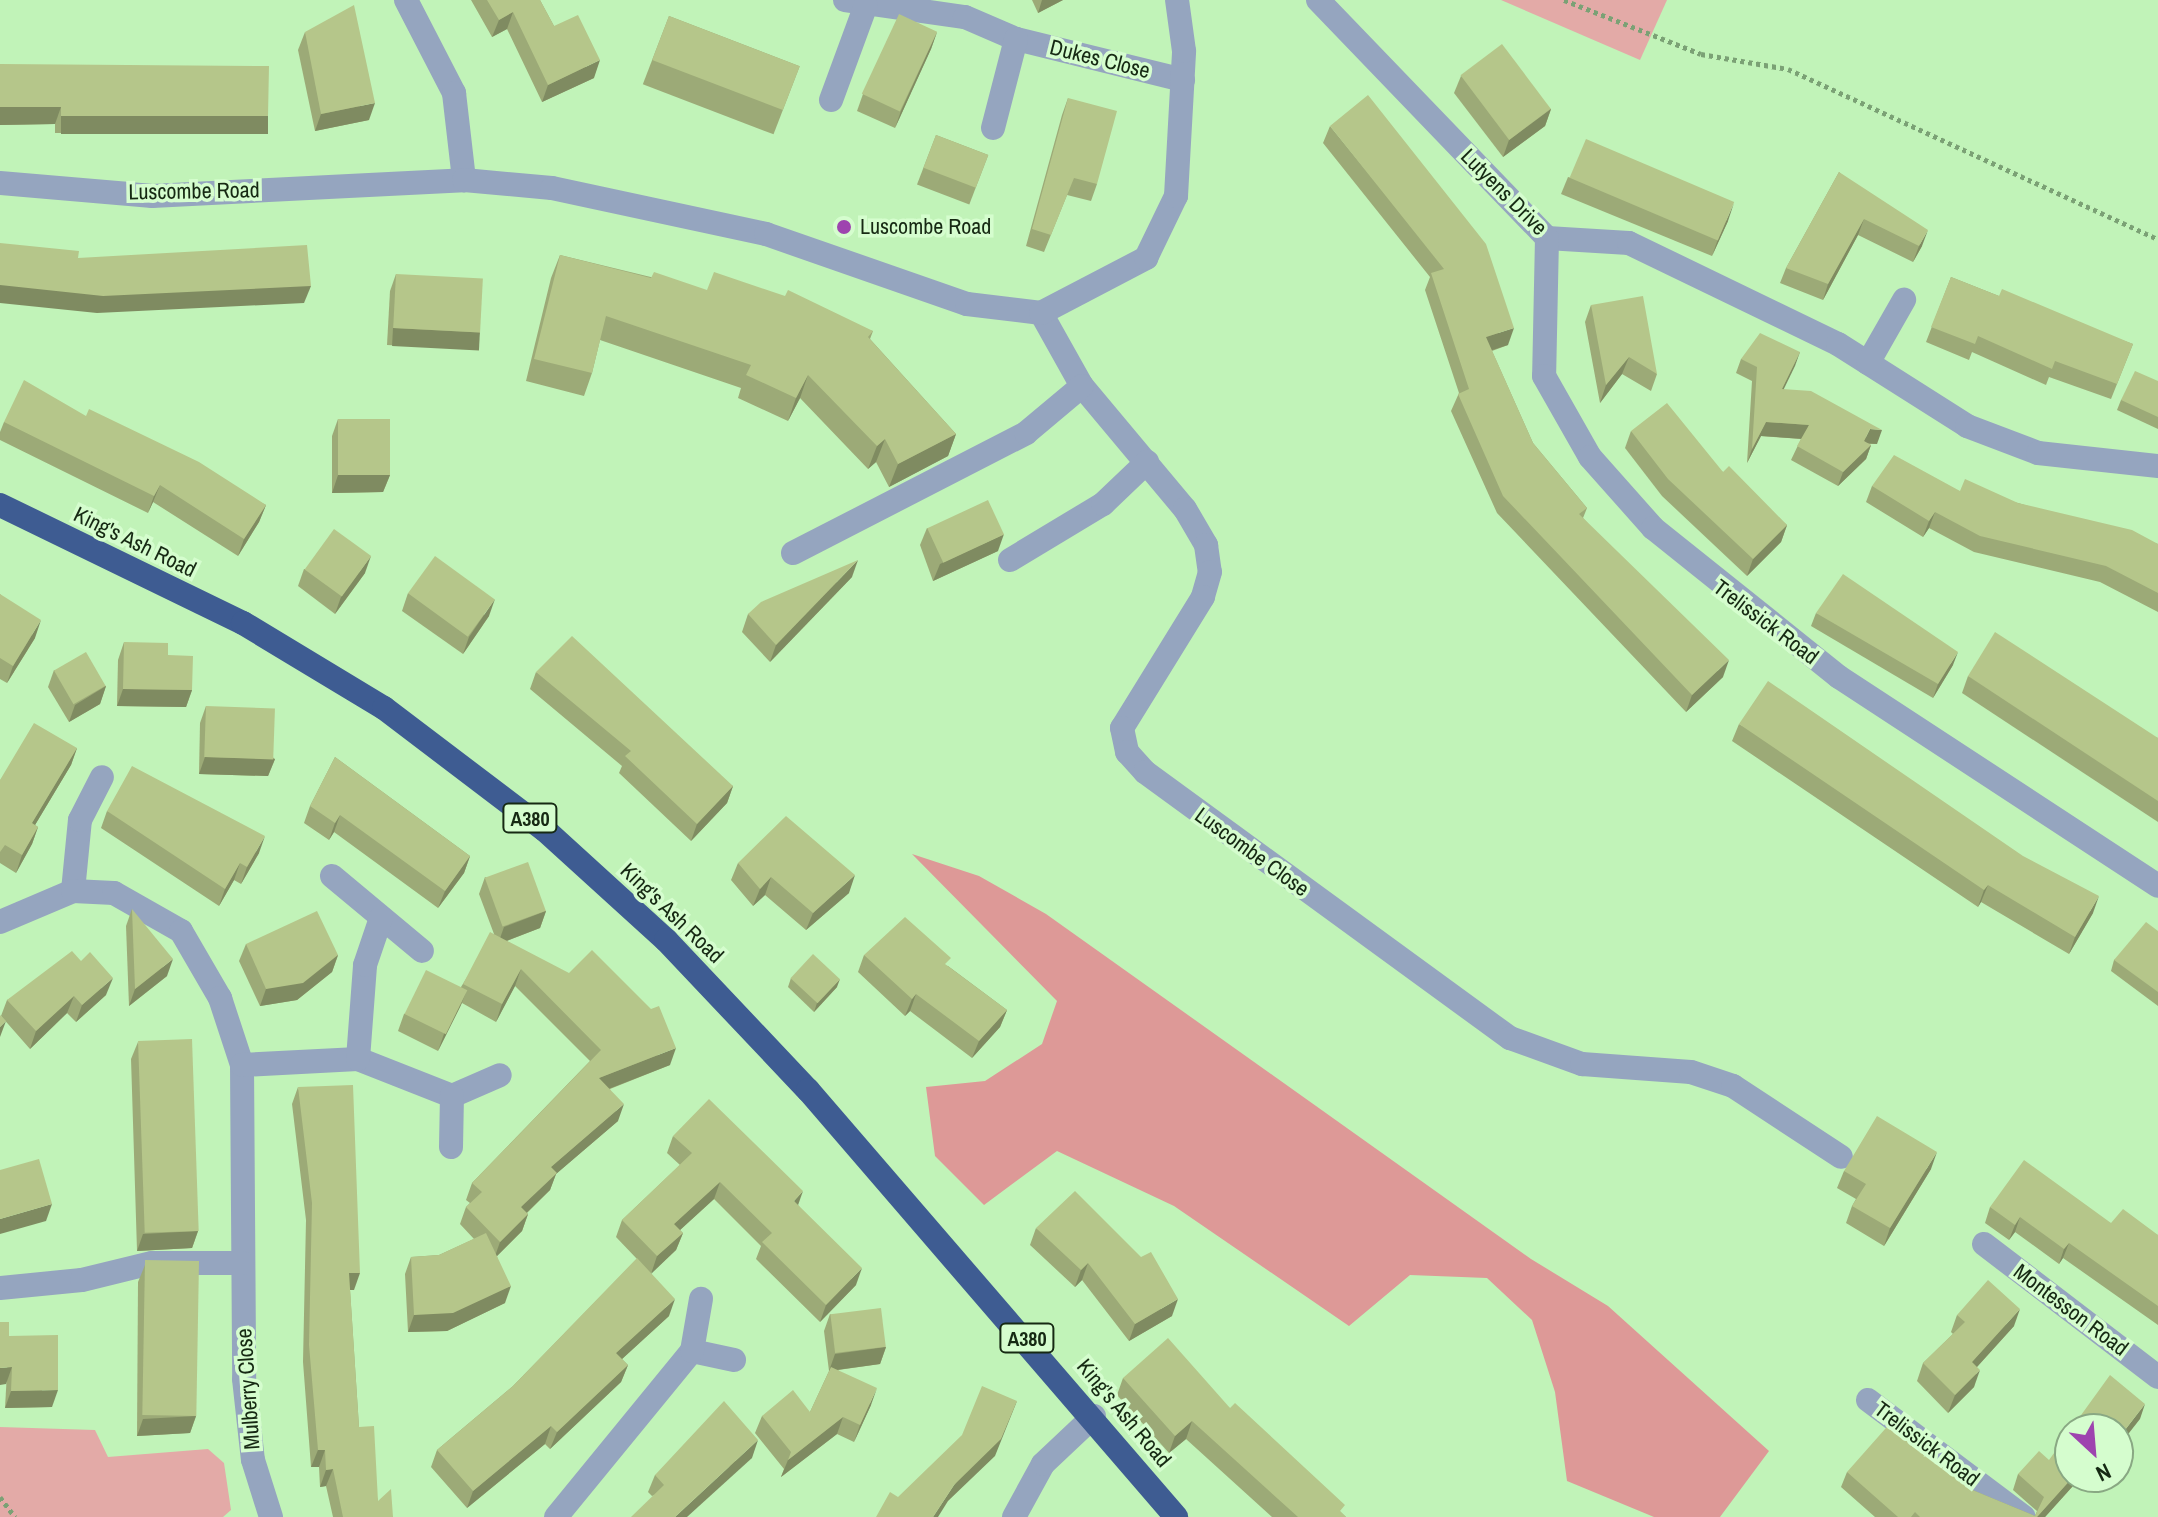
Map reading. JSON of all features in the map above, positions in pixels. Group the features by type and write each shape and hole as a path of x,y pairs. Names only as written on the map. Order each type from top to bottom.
{"highway":[{"name":"King's Ash Road","path":"0,505 256,631 384,708 545,830 666,940 797,1078 1094,1416 1176,1517"}],"street":[{"path":"406,0 454,93 464,180"},
{"path":"1041,313 1146,258 1176,196 1183,80 1177,0"},
{"name":"Lutyens Drive","path":"1318,0 1547,238 1629,243 1868,363 1967,426 2038,453 2158,466"},
{"name":"Dukes Close","path":"831,100 856,2 965,17 1016,39 1183,80"},
{"path":"993,128 1016,39"},
{"name":"Luscombe Road","path":"0,183 152,196 464,180 552,188 766,234 967,304 1041,313"},
{"name":"Trelissick Road","path":"1547,238 1544,376 1590,457 1653,528 1839,677 2158,886"},
{"path":"1868,363 1904,300"},
{"name":"Luscombe Close","path":"1041,313 1082,386 1185,509 1206,545 1210,572 1203,597 1122,728 1127,752 1145,772 1510,1038 1582,1064 1691,1072 1733,1086 1841,1157"},
{"path":"793,553 1026,433 1082,386"},
{"path":"1010,560 1103,504 1147,462"},
{"path":"73,891 80,820 102,777"},
{"path":"332,876 422,951"},
{"name":"Mulberry Close","path":"0,922 73,891 114,893 181,931 220,998 242,1065 244,1379 266,1515"},
{"path":"358,1059 365,965 381,918"},
{"path":"242,1065 358,1059 452,1096 500,1075"},
{"path":"451,1147 452,1096"},
{"name":"Montesson Road","path":"1984,1244 2158,1377"},
{"path":"0,1288 82,1280 152,1263 242,1263"},
{"path":"556,1517 692,1351 701,1299"},
{"path":"692,1351 734,1360"},
{"name":"Trelissick Road","path":"1868,1400 2024,1517"},
{"path":"1014,1517 1043,1464 1094,1416"}],"path":[{"path":"1564,0 1701,54 1788,69 2158,239"},
{"path":"0,1497 15,1517"}],"shaded area":[{"path":"1501,0 1667,0 1640,60"},
{"path":"912,854 979,876 1046,914 1531,1259 1608,1306 1769,1451 1720,1517 1654,1517 1567,1481 1555,1392 1532,1320 1487,1278 1410,1275 1349,1326 1174,1206 1057,1151 984,1205 935,1156 926,1087 985,1081 1042,1044 1057,1001"},
{"path":"0,1427 95,1430 108,1457 208,1449 224,1463 231,1510 223,1517 0,1517"}],"building":[{"path":"487,0 540,0 554,26 578,15 600,60 548,85 513,12 499,20"},
{"path":"354,5 375,103 321,114 305,32"},
{"path":"899,14 937,32 900,112 862,94"},
{"path":"669,16 800,66 783,110 652,60"},
{"path":"1502,44 1551,109 1509,140 1460,75"},
{"path":"0,64 269,66 268,116 61,116 61,107 0,107"},
{"path":"1368,95 1486,244 1514,328 1486,337 1533,443 1587,508 1579,514 1729,660 1692,695 1503,496 1458,394 1469,389 1431,273 1444,269 1330,126"},
{"path":"1068,98 1117,111 1097,184 1074,178 1051,235 1032,229"},
{"path":"936,135 988,155 976,188 923,168"},
{"path":"1586,139 1734,202 1718,241 1570,178"},
{"path":"1839,172 1928,230 1919,246 1864,219 1828,284 1786,268"},
{"path":"0,243 79,251 78,258 307,245 311,286 103,296 0,285"},
{"path":"560,255 651,278 654,272 707,290 714,272 785,296 788,290 873,331 868,337 956,434 898,464 885,439 877,446 808,375 796,398 746,375 751,365 606,316 592,373 534,359"},
{"path":"396,274 483,279 480,332 393,328"},
{"path":"1951,277 1999,296 2002,289 2133,344 2117,384 2055,361 2052,369 1978,336 1975,344 1931,327"},
{"path":"1643,296 1657,374 1629,357 1606,385 1591,305"},
{"path":"1760,333 1800,352 1782,389 1811,391 1882,430 1870,429 1864,441 1871,445 1843,472 1797,446 1809,425 1766,422 1752,449 1757,367 1741,359"},
{"path":"2135,371 2158,381 2158,417 2121,400"},
{"path":"24,380 86,416 89,409 199,462 266,505 244,539 160,485 154,496 4,422"},
{"path":"1667,403 1723,472 1729,466 1787,525 1753,559 1668,479 1631,431"},
{"path":"338,419 390,419 390,475 338,475"},
{"path":"1894,455 1960,491 1965,479 2018,503 2132,530 2158,544 2158,593 2106,566 1980,536 1935,512 1929,521 1872,486"},
{"path":"988,500 1004,534 943,563 927,528"},
{"path":"334,529 371,556 342,596 305,569"},
{"path":"435,556 495,599 468,637 408,593"},
{"path":"858,560 776,645 748,614 761,602"},
{"path":"1843,574 1958,652 1938,684 1816,613"},
{"path":"0,594 41,620 13,666 0,658"},
{"path":"1995,632 2158,738 2158,801 1968,676"},
{"path":"572,636 733,786 697,824 625,756 631,751 536,672"},
{"path":"124,642 168,643 168,655 193,656 192,690 123,689"},
{"path":"86,652 106,686 73,704 54,670"},
{"path":"1768,681 2023,856 2099,896 2075,937 1988,885 1984,890 1739,724"},
{"path":"206,706 275,708 273,759 204,757"},
{"path":"34,723 77,748 32,823 38,827 22,855 5,845 0,852 0,780"},
{"path":"335,757 470,856 445,891 340,815 335,823 310,806"},
{"path":"132,766 265,836 247,867 240,863 225,889 107,811"},
{"path":"786,816 855,875 813,913 771,877 760,889 738,863"},
{"path":"528,862 546,911 503,927 485,878"},
{"path":"132,909 173,959 135,989"},
{"path":"317,911 338,955 303,983 266,989 246,944"},
{"path":"905,917 951,958 945,964 1007,1010 979,1041 916,994 912,999 864,955"},
{"path":"2146,922 2158,931 2158,992 2114,960"},
{"path":"490,932 569,973 592,950 651,1009 659,1006 676,1048 599,1078 624,1104 551,1167 557,1173 521,1207 528,1214 500,1242 466,1207 482,1192 472,1183 601,1050 521,969 502,1004 463,984"},
{"path":"72,951 81,961 90,952 113,978 82,1005 74,996 36,1031 7,1000"},
{"path":"813,954 840,979 818,1003 790,978"},
{"path":"426,970 467,990 446,1034 405,1014"},
{"path":"192,1039 199,1231 145,1233 138,1041"},
{"path":"353,1085 360,1273 349,1273 359,1427 374,1426 378,1501 391,1489 393,1517 343,1517 333,1469 326,1470 325,1450 318,1450 309,1345 312,1203 298,1087"},
{"path":"709,1099 803,1191 794,1201 862,1268 826,1305 762,1242 772,1233 720,1182 674,1224 683,1233 657,1256 622,1220 692,1153 673,1136"},
{"path":"1877,1116 1937,1152 1890,1228 1852,1206 1866,1184 1844,1171"},
{"path":"39,1159 52,1204 0,1219 0,1170"},
{"path":"2024,1160 2111,1223 2123,1209 2158,1235 2158,1306 2069,1243 2064,1249 2020,1217 2015,1225 1990,1207"},
{"path":"1075,1191 1141,1257 1151,1252 1178,1299 1135,1324 1088,1263 1081,1270 1036,1228"},
{"path":"486,1233 511,1286 453,1313 414,1315 411,1257 439,1255"},
{"path":"637,1258 675,1299 616,1353 628,1365 557,1432 551,1426 473,1491 437,1450 513,1386"},
{"path":"145,1260 199,1261 196,1416 142,1415"},
{"path":"1988,1280 2020,1309 1972,1362 1980,1370 1955,1395 1923,1363 1965,1322 1957,1315"},
{"path":"881,1308 886,1347 835,1353 830,1314"},
{"path":"0,1322 9,1322 9,1336 58,1335 58,1390 11,1391 12,1367 0,1368"},
{"path":"1168,1338 1230,1408 1235,1403 1345,1505 1340,1511 1346,1517 1298,1517 1192,1421 1175,1436 1123,1378"},
{"path":"831,1367 877,1388 860,1425 843,1417 788,1460 791,1452 762,1416 793,1390 810,1412"},
{"path":"2110,1375 2145,1404 2134,1418 2134,1413 2083,1413"},
{"path":"982,1386 1017,1401 1001,1439 954,1485 933,1517 876,1517 890,1492 898,1497 962,1435"},
{"path":"724,1401 758,1440 676,1517 631,1517 664,1485 655,1475"},
{"path":"1893,1420 1970,1489 2035,1516 2044,1497 2018,1474 2039,1451 2049,1460 2054,1453 2054,1493 2059,1493 2037,1517 1920,1517 1915,1512 1911,1517 1898,1517 1847,1472"}],"place":[{"name":"Luscombe Road","path":"844,227"}]}
